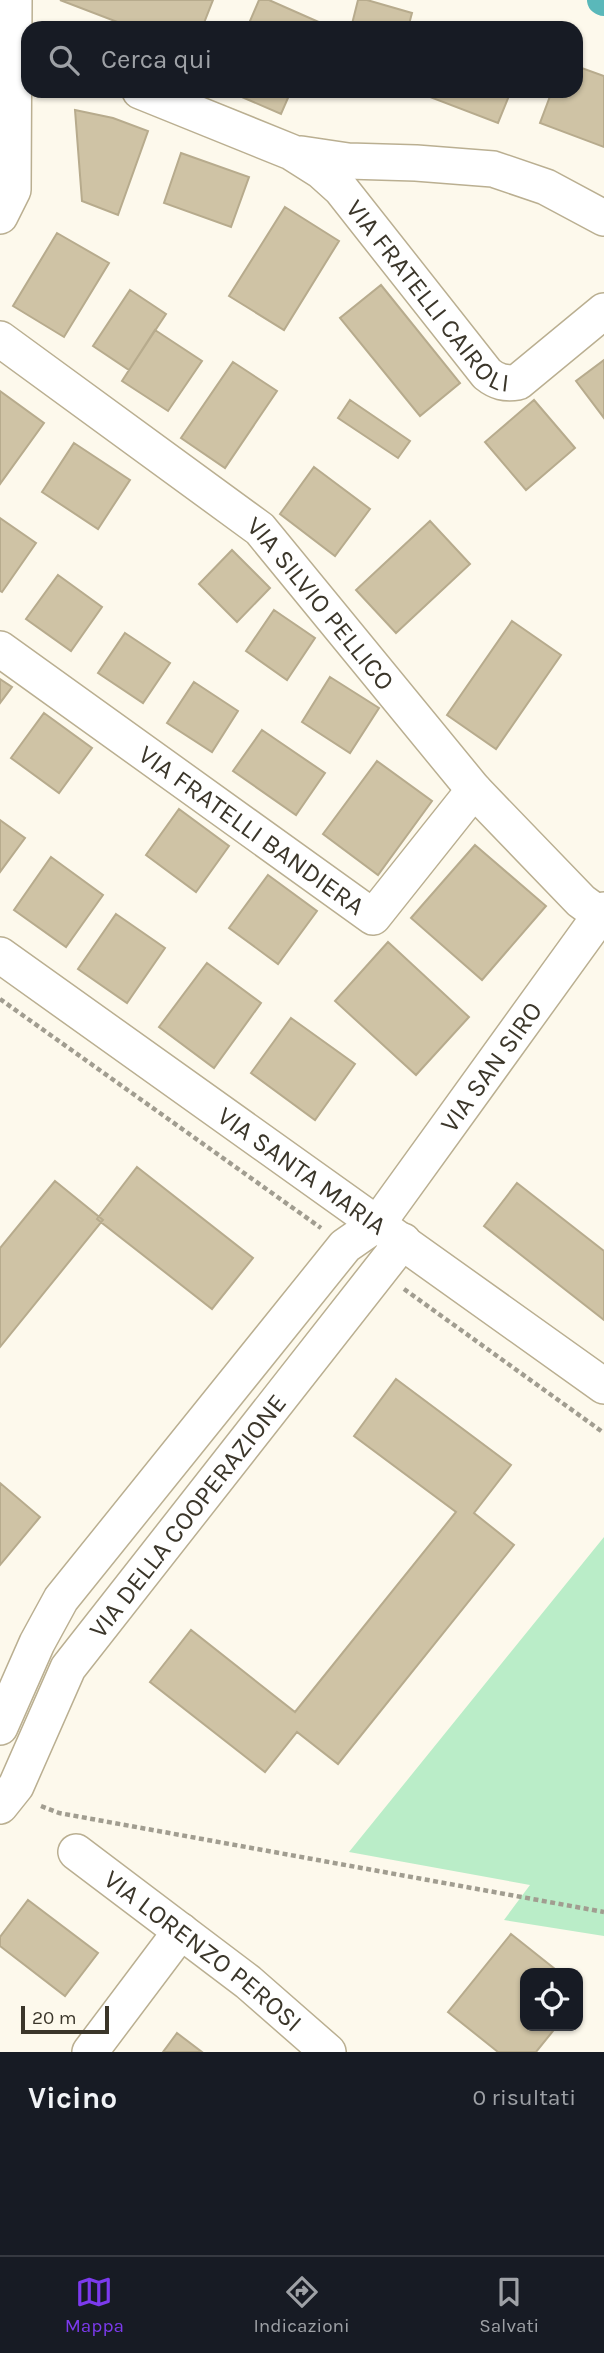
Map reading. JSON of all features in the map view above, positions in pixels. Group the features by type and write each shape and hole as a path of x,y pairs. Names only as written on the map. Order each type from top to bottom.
{"street":[{"path":"0,215 13,190 14,0"},
{"name":"VIA FRATELLI CAIROLI","path":"157,98 291,152 321,171 341,189 487,374 496,381 507,384 518,382 604,310"},
{"name":"VIA FRATELLI CAIROLI","path":"291,152 348,161 493,169 546,187 604,218"},
{"name":"VIA SILVIO PELLICO","path":"0,339 260,528 474,790 581,901 602,913"},
{"name":"VIA FRATELLI BANDIERA","path":"0,649 373,917 474,790"},
{"name":"VIA SAN SIRO","path":"390,1232 602,913"},
{"name":"VIA SANTA MARIA","path":"0,955 604,1386"},
{"name":"VIA DELLA COOPERAZIONE","path":"0,1727 37,1643 61,1599 345,1246 390,1232"},
{"name":"VIA DELLA COOPERAZIONE","path":"5,1788 68,1668 379,1271 390,1232"},
{"name":"VIA LORENZO PEROSI","path":"76,1852 248,1982 329,2051"},
{"path":"90,2052 181,1931"}],"path":[{"path":"0,999 345,1246"},
{"path":"379,1271 604,1433"},
{"path":"5,1788 59,1813 604,1912"}],"green space":[{"path":"604,1537 604,1936 504,1920 530,1885 349,1852"}],"building":[{"path":"60,0 213,0 205,21 115,21"},
{"path":"259,0 269,0 316,21 250,21"},
{"path":"358,0 367,0 412,13 410,21 353,21"},
{"path":"583,68 604,76 604,147 540,123 549,98 583,98"},
{"path":"244,98 288,98 281,114"},
{"path":"432,98 508,98 498,123"},
{"path":"75,110 113,118 148,131 118,215 82,201"},
{"path":"181,153 249,177 231,227 164,203"},
{"path":"285,207 339,241 284,330 229,296"},
{"path":"57,233 109,263 64,337 13,306"},
{"path":"381,285 460,383 420,416 340,318"},
{"path":"130,290 166,314 129,370 93,346"},
{"path":"155,330 202,361 168,411 122,381"},
{"path":"604,360 604,418 576,381"},
{"path":"233,362 277,391 225,468 181,438"},
{"path":"0,391 44,423 0,484"},
{"path":"350,400 410,441 398,458 338,418"},
{"path":"534,400 575,448 526,490 485,442"},
{"path":"74,443 130,480 98,529 42,492"},
{"path":"314,467 370,509 335,556 280,514"},
{"path":"0,518 36,543 2,592 0,591"},
{"path":"430,521 470,564 396,633 356,590"},
{"path":"232,550 270,588 237,622 199,584"},
{"path":"58,575 102,607 71,651 26,619"},
{"path":"274,610 315,638 287,680 246,651"},
{"path":"512,621 561,655 496,749 447,715"},
{"path":"125,633 170,663 143,703 98,673"},
{"path":"330,677 379,708 350,753 302,722"},
{"path":"0,679 12,687 0,703"},
{"path":"194,682 238,711 212,752 167,723"},
{"path":"44,713 92,748 59,793 11,758"},
{"path":"262,730 325,773 296,815 233,771"},
{"path":"377,761 432,801 378,875 323,834"},
{"path":"179,809 229,846 196,892 146,855"},
{"path":"0,820 25,838 0,872"},
{"path":"475,845 546,906 482,980 411,918"},
{"path":"51,857 103,895 66,947 14,910"},
{"path":"268,875 317,911 278,964 229,928"},
{"path":"116,914 165,948 127,1003 78,969"},
{"path":"388,942 469,1017 416,1075 335,1001"},
{"path":"207,963 261,1003 214,1068 159,1027"},
{"path":"291,1018 355,1064 315,1120 251,1073"},
{"path":"137,1167 253,1258 212,1309 97,1219"},
{"path":"55,1181 103,1220 0,1347 0,1248"},
{"path":"517,1183 604,1251 604,1320 484,1226"},
{"path":"396,1379 511,1465 474,1513 514,1545 338,1764 297,1732 265,1772 150,1682 191,1630 295,1712 456,1512 354,1436"},
{"path":"0,1483 40,1517 0,1565"},
{"path":"28,1900 98,1953 65,1996 0,1946 0,1937"},
{"path":"511,1934 554,1968 520,1968 520,2031 553,2031 536,2052 498,2052 448,2012"},
{"path":"177,2033 202,2052 163,2052"}]}
